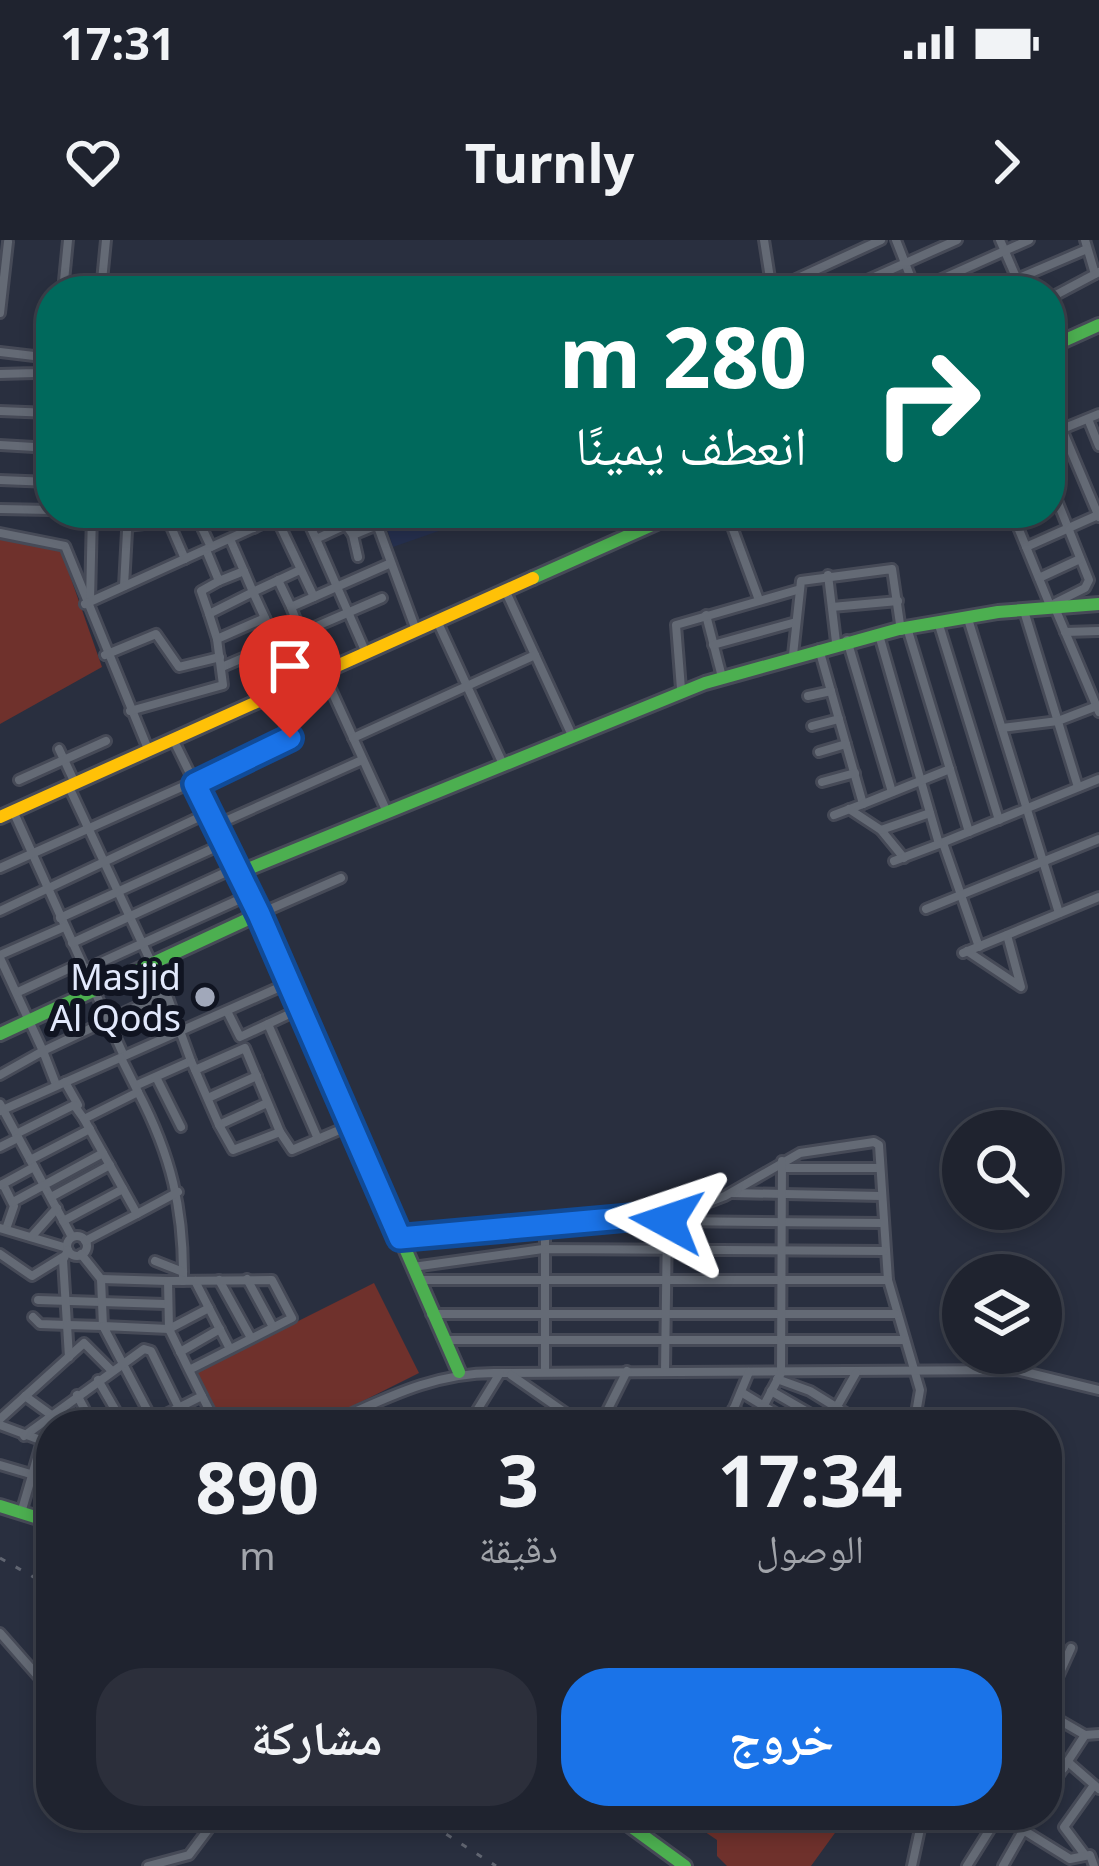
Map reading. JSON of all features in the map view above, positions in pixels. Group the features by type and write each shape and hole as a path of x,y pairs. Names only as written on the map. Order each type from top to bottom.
{"main road":[{"path":"1065,340 1099,325"},
{"path":"7,814 645,528"},
{"path":"236,870 681,689 842,641 1052,603 1099,604"},
{"path":"0,1034 259,914 459,1372"},
{"path":"0,1507 36,1518"},
{"path":"637,1831 685,1866"}],"street":[{"path":"65,276 68,240"},
{"path":"102,276 106,240"},
{"path":"803,276 881,240"},
{"path":"896,240 910,276"},
{"path":"876,276 957,240"},
{"path":"1000,240 1015,276"},
{"path":"948,276 1029,240"},
{"path":"766,241 770,276"},
{"path":"0,313 6,244"},
{"path":"1020,276 1086,244 1097,273 1065,290"},
{"path":"0,352 36,359"},
{"path":"0,374 36,372"},
{"path":"0,411 36,412"},
{"path":"1065,428 1099,414"},
{"path":"1088,418 1099,446"},
{"path":"1026,548 1099,516 1065,436"},
{"path":"0,446 36,447"},
{"path":"0,480 36,481"},
{"path":"0,509 36,510"},
{"path":"1052,603 1094,581 1065,524"},
{"path":"88,603 91,528"},
{"path":"124,586 127,528"},
{"path":"172,528 185,559"},
{"path":"201,528 219,581"},
{"path":"88,603 254,528"},
{"path":"284,528 314,597"},
{"path":"311,528 367,654"},
{"path":"316,539 340,528"},
{"path":"348,528 358,557"},
{"path":"352,535 370,528"},
{"path":"378,528 417,632"},
{"path":"733,528 759,600"},
{"path":"1002,728 1058,721 1098,709 1018,528"},
{"path":"0,533 61,543 148,750"},
{"path":"230,539 297,686"},
{"path":"1039,578 1080,559"},
{"path":"290,608 391,563"},
{"path":"793,656 800,581 892,569 905,632 969,832"},
{"path":"208,614 300,570"},
{"path":"130,711 223,685 218,639 201,591 244,571"},
{"path":"828,575 842,641 892,792"},
{"path":"278,580 302,633"},
{"path":"506,590 570,731"},
{"path":"681,689 675,627 797,590"},
{"path":"105,655 156,634 179,667 221,662 277,644 382,598"},
{"path":"832,607 898,602"},
{"path":"1024,608 1078,787"},
{"path":"706,615 722,677"},
{"path":"218,639 265,619"},
{"path":"968,619 1059,914"},
{"path":"713,645 796,622"},
{"path":"437,623 502,762"},
{"path":"939,625 999,820"},
{"path":"1065,632 1099,631"},
{"path":"879,635 930,812 979,946"},
{"path":"818,648 863,804"},
{"path":"352,738 535,656"},
{"path":"324,674 387,812"},
{"path":"808,696 831,691"},
{"path":"0,868 290,738 280,694"},
{"path":"812,726 839,719"},
{"path":"174,739 259,914 341,878"},
{"path":"19,780 106,741"},
{"path":"819,752 846,744"},
{"path":"59,749 88,829 151,962"},
{"path":"214,826 362,760"},
{"path":"833,815 950,769"},
{"path":"823,782 855,773"},
{"path":"849,809 881,830 899,859 1099,778"},
{"path":"881,830 930,812"},
{"path":"0,911 208,813"},
{"path":"7,814 32,853 170,1158 178,1192 183,1276"},
{"path":"926,909 1099,839"},
{"path":"136,1214 78,1105 43,1051 1,962 117,892 223,844"},
{"path":"72,944 236,870"},
{"path":"18,992 142,945 249,895"},
{"path":"1007,935 1021,987 965,952 1099,897"},
{"path":"70,1357 64,1300 72,1237 1,1108 289,983"},
{"path":"0,1075 162,995 219,1125 235,1150 280,1132"},
{"path":"240,1037 300,1009"},
{"path":"227,1011 292,1150 351,1125"},
{"path":"268,1024 318,1139"},
{"path":"84,1119 156,1077 245,1048"},
{"path":"208,1097 257,1076"},
{"path":"156,1077 181,1127"},
{"path":"219,1125 267,1103"},
{"path":"0,1148 78,1105"},
{"path":"13,1202 1,1185 90,1129"},
{"path":"668,1217 731,1193 782,1165 874,1142 884,1250 896,1314 920,1390 917,1410"},
{"path":"103,1153 13,1202 3,1228 81,1254 101,1279 103,1326 142,1410"},
{"path":"782,1165 880,1168"},
{"path":"764,1405 779,1376 782,1342 782,1165"},
{"path":"51,1197 110,1166"},
{"path":"64,1221 123,1189"},
{"path":"81,1254 85,1241 178,1192"},
{"path":"731,1193 880,1196"},
{"path":"32,1236 57,1208"},
{"path":"400,1238 545,1220 668,1217 883,1223"},
{"path":"665,1371 668,1217"},
{"path":"545,1220 545,1372"},
{"path":"72,1237 85,1241"},
{"path":"414,1274 544,1249 884,1250"},
{"path":"0,1254 32,1276 67,1251"},
{"path":"155,1261 195,1280 269,1277 292,1318 189,1370"},
{"path":"414,1274 664,1282 889,1280"},
{"path":"101,1279 168,1281 183,1276"},
{"path":"247,1279 273,1327"},
{"path":"195,1280 230,1349"},
{"path":"219,1280 250,1339"},
{"path":"168,1281 169,1329 210,1410"},
{"path":"38,1300 165,1304"},
{"path":"33,1316 40,1324 169,1329 209,1308"},
{"path":"431,1314 896,1314"},
{"path":"180,1352 220,1329"},
{"path":"443,1340 905,1340"},
{"path":"36,1439 0,1422 87,1342 111,1370"},
{"path":"59,1410 121,1363 150,1350 179,1408"},
{"path":"373,1410 459,1372 749,1372 779,1376 1017,1370 1099,1390"},
{"path":"608,1410 627,1371"},
{"path":"734,1409 749,1372"},
{"path":"504,1373 559,1410"},
{"path":"479,1410 504,1373"},
{"path":"837,1408 856,1373"},
{"path":"779,1376 840,1410"},
{"path":"98,1379 116,1410"},
{"path":"771,1391 804,1410"},
{"path":"741,1393 772,1410"},
{"path":"25,1396 46,1410"},
{"path":"77,1396 85,1410"},
{"path":"175,1410 202,1396"},
{"path":"24,1436 36,1427"},
{"path":"0,1465 36,1475"},
{"path":"21,1513 36,1467"},
{"path":"0,1633 36,1673"},
{"path":"1062,1668 1071,1648"},
{"path":"1062,1722 1085,1735 1099,1735"},
{"path":"1062,1771 1085,1735"},
{"path":"1062,1764 1097,1787 1064,1827 1091,1854 1094,1866"},
{"path":"148,1866 189,1855 208,1830"},
{"path":"912,1866 920,1830"},
{"path":"968,1866 990,1830"},
{"path":"1003,1866 1023,1830 1070,1858"},
{"path":"1058,1866 1091,1854"}],"shaded area":[{"path":"387,528 447,528 393,547"},
{"path":"0,539 61,550 102,667 0,724"},
{"path":"374,1283 419,1373 345,1410 214,1410 195,1373"},
{"path":"702,1830 837,1830 811,1866 727,1866 717,1856 717,1840"}],"railway":[{"path":"0,1558 36,1578"},
{"path":"440,1830 496,1866"}],"traffic: fast":[{"path":"1065,340 1099,325"},
{"path":"533,578 645,528"},
{"path":"238,873 705,683 899,629 998,612 1099,604"},
{"path":"0,1034 259,914 459,1372"},
{"path":"0,1506 36,1517"},
{"path":"636,1830 685,1866"}],"traffic: slow":[{"path":"0,817 533,578"}],"place":[{"name":"Masjid Al Qods","path":"205,997"}],"route":[{"path":"290,738 195,784 259,914 400,1238 545,1220 668,1214 667,1221"}]}
